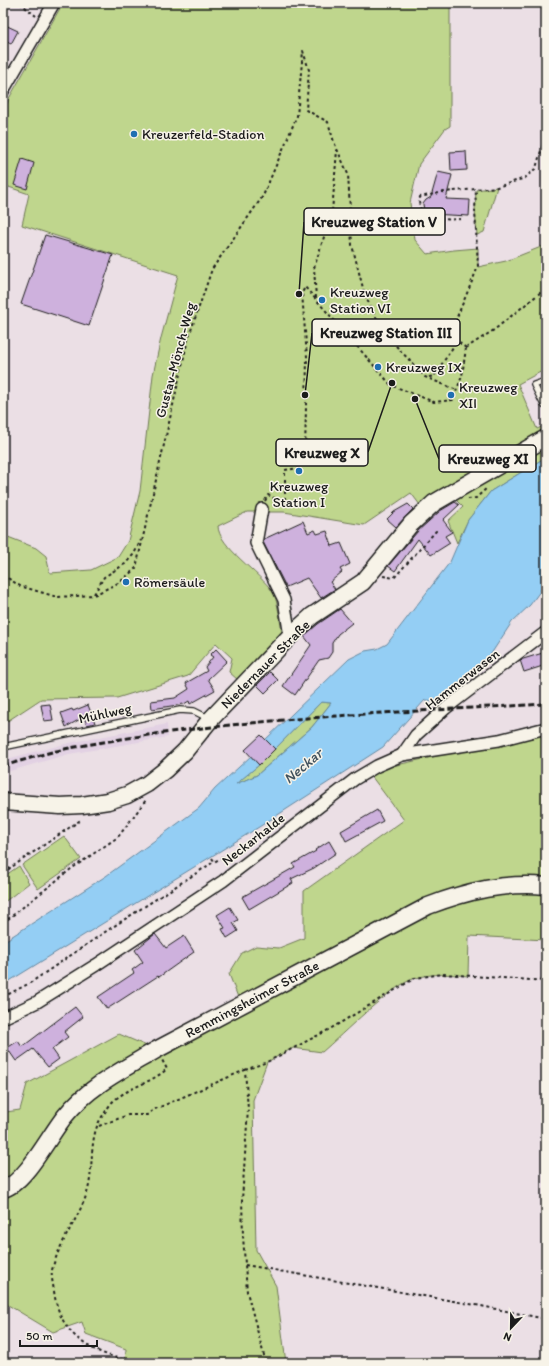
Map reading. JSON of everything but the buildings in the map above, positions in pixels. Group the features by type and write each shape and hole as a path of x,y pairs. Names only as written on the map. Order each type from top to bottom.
{"main road":[{"name":"Niedernauer Straße","path":"3,802 60,806 82,805 108,801 127,795 147,784 166,770 185,751 210,720 290,636 312,616 363,582 410,524 434,504 546,438"},
{"name":"Remmingsheimer Straße","path":"3,1189 19,1180 32,1164 49,1136 76,1103 112,1076 156,1050 428,906 459,894 494,887 528,884 546,886"}],"street":[{"path":"3,90 54,3"},
{"path":"262,509 256,543 284,600 290,636"},
{"name":"Hammerwasen","path":"402,755 416,735 446,708 546,632"},
{"name":"Neckarhalde","path":"3,1018 36,1002 96,965 223,881 355,779 377,766 402,755 499,740 542,729"}],"lane":[{"path":"546,381 534,385 544,405 546,404"},
{"name":"Mühlweg","path":"3,747 180,710 194,711 210,720"}],"path":[{"path":"20,3 43,23"},
{"name":"Gustav-Mönch-Weg","path":"3,575 20,586 57,597 94,595 120,582 136,568 142,536 188,339 212,269 263,196 297,116 303,51 309,70 306,110 328,122 337,148"},
{"path":"461,219 442,220 427,216 419,203 420,197 444,192 497,187 525,178 536,168 546,134"},
{"path":"316,299 314,268 332,212 337,148"},
{"path":"337,148 348,174 352,245 365,296 385,334 428,378 457,390"},
{"path":"428,378 434,376 458,341 457,317 478,267 475,211 476,190"},
{"path":"262,509 268,495 285,504 285,470 299,468 305,454 307,357 302,293 305,287 391,385 434,402 453,400 462,376 466,348 494,330 546,288"},
{"path":"458,341 466,348"},
{"path":"363,582 381,576 394,578 436,531 435,528"},
{"path":"94,595 104,577 125,564 134,554 142,536"},
{"path":"3,923 71,869 118,837 150,796 147,784"},
{"path":"3,873 88,814"},
{"path":"3,997 30,983 214,861 231,853 242,852 249,861"},
{"path":"98,1126 128,1115 147,1115 159,1107 267,1062 330,1029 415,978 443,974 546,981"},
{"path":"141,1363 110,1358 86,1346 66,1327 55,1300 52,1271 61,1247 82,1208 88,1191 94,1138 102,1115 117,1098 157,1078 167,1069 156,1050"},
{"path":"245,1070 248,1110 242,1200 245,1265 247,1292 266,1363"},
{"path":"245,1265 476,1304 546,1319"}],"shaded area":[{"path":"167,724 168,737 69,754 3,773 3,760 69,743"}],"green space":[{"path":"63,3 450,3 450,126 445,129 419,164 410,203 415,240 427,254 478,248 478,267 506,261 546,245 546,369 518,384 537,429 546,425 546,457 491,491 468,520 457,543 448,521 463,507 453,497 420,505 411,493 364,525 284,512 247,512 218,526 220,534 232,551 267,584 272,591 277,605 282,633 238,680 229,672 232,658 216,643 188,676 117,698 41,699 3,724 3,535 36,548 46,556 50,573 91,570 118,557 128,541 140,491 153,375 161,338 178,275 22,225 29,194 3,185 3,109"},
{"path":"497,187 484,232 477,235 475,211 476,190"},
{"path":"321,702 331,703 312,727 257,775 234,785 259,765"},
{"path":"546,731 546,940 469,936 468,976 448,974 422,976 406,982 381,1000 322,1052 293,1048 267,1062 253,1100 256,1250 276,1286 286,1363 125,1363 126,1349 86,1334 82,1322 53,1332 3,1302 3,1110 6,1112 20,1110 27,1084 119,1034 156,1050 241,1005 229,974 242,953 256,946 279,948 304,938 304,891 404,820 369,773 388,767"},
{"path":"64,836 81,859 38,889 22,865"},
{"path":"19,866 29,883 3,903 3,877"}],"water":[{"name":"Neckar","path":"546,457 546,583 530,605 512,622 489,657 439,701 425,700 383,747 259,827 3,985 3,942 106,876 199,808 215,789 251,756 259,765 236,784 257,775 312,727 331,703 321,702 275,749 265,740 349,659 365,651 377,649 387,644 450,562 468,520 491,491"}],"railway":[{"path":"3,766 70,748 129,738 248,723 367,714 546,704"}],"place":[{"name":"Kreuzerfeld-Stadion","path":"134,134"},
{"name":"Kreuzweg Station V","path":"299,294"},
{"name":"Kreuzweg Station VI","path":"322,300"},
{"name":"Kreuzweg IX","path":"378,367"},
{"name":"Kreuzweg X","path":"392,383"},
{"name":"Kreuzweg Station III","path":"305,395"},
{"name":"Kreuzweg XII","path":"451,395"},
{"name":"Kreuzweg XI","path":"415,399"},
{"name":"Kreuzweg Station I","path":"299,471"},
{"name":"Römersäule","path":"126,582"}]}
